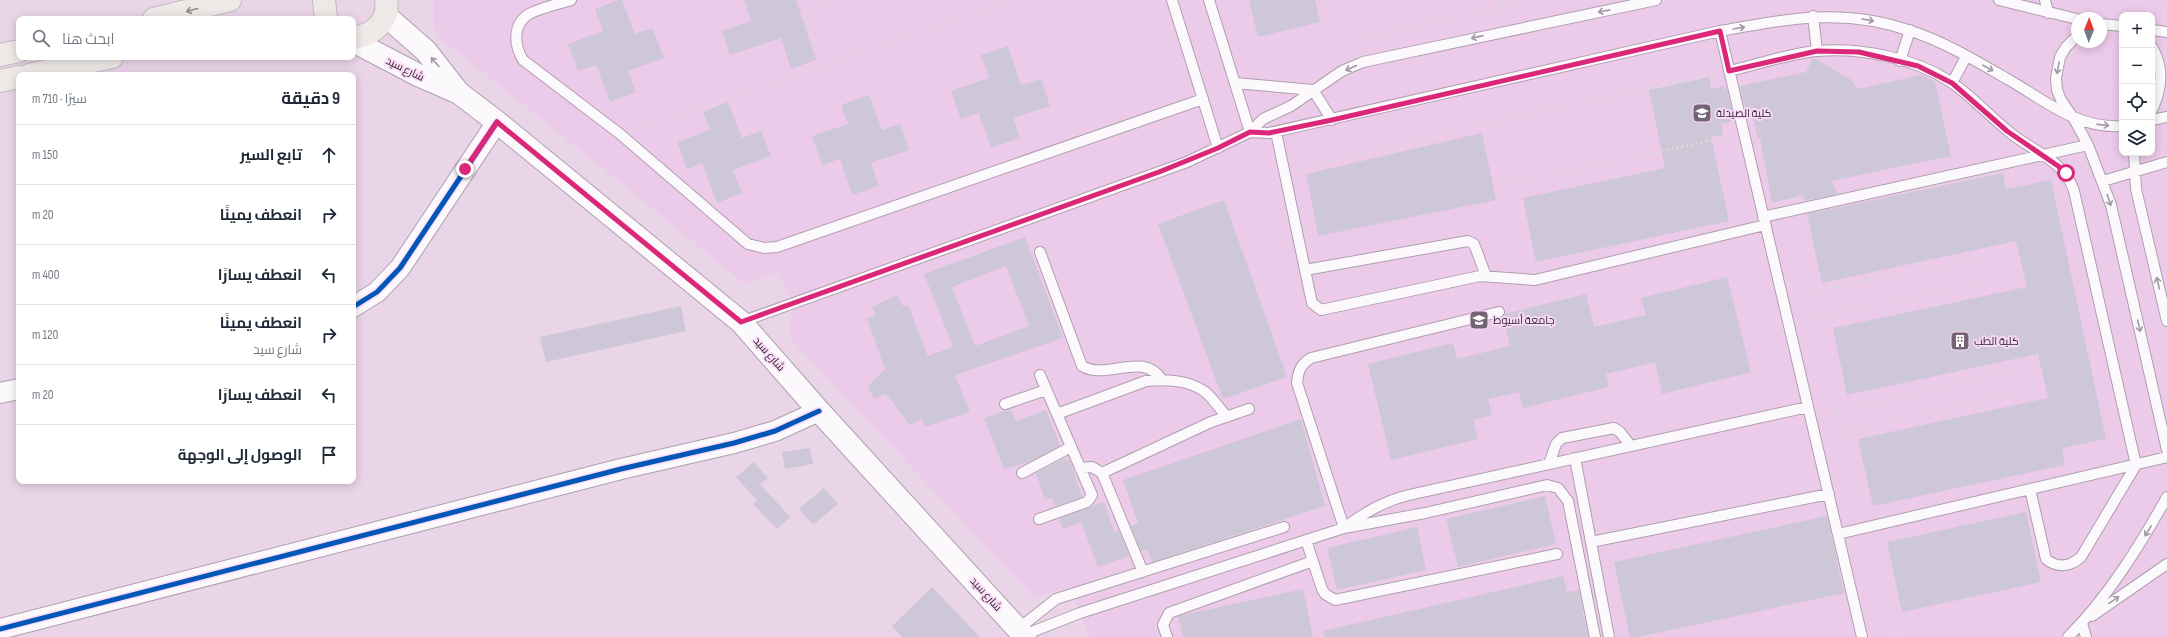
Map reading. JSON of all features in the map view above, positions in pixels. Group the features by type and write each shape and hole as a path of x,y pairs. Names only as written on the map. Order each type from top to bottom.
{"main road":[{"path":"166,16 230,0"},
{"path":"324,0 325,16"},
{"path":"356,37 364,36 374,31 381,24 387,5"},
{"name":"شارع سيد","path":"387,5 459,93"},
{"name":"شارع سيد","path":"356,43 420,76 459,93 497,122 741,322 819,412 1022,634"},
{"path":"0,55 16,51"},
{"path":"43,72 98,60"},
{"path":"0,81 16,78"}],"street":[{"path":"356,305 377,292 400,268 497,122"},
{"path":"0,393 16,389"},
{"path":"0,629 621,469 741,441 775,431 819,412"}],"lane":[{"path":"571,0 526,16 517,30 516,38 518,51 527,64 620,134 748,244 756,247 771,248 824,231 1203,99"},
{"path":"1172,0 1218,148"},
{"path":"1209,0 1250,132"},
{"path":"741,322 1159,172 1218,148 1250,132 1263,119 1286,108 1342,71 1363,62 1656,0"},
{"path":"2000,0 2071,18"},
{"path":"2045,0 2048,13"},
{"path":"1250,132 1260,134 1276,132 1720,31 1793,18 1813,16 1864,19 1910,30 1936,41 1966,57 2074,119 2101,125 2119,126"},
{"path":"1813,16 1817,51"},
{"path":"2107,24 2119,26"},
{"path":"1900,61 1910,30"},
{"path":"2155,30 2167,32"},
{"path":"1720,31 1862,637"},
{"path":"2071,42 2060,56 2056,78 2061,100 2074,119 2088,145 2111,205 2167,450"},
{"path":"2152,48 2158,60 2161,74 2160,87 2155,101"},
{"path":"1729,71 1817,51 1859,52 1900,61 1930,71 1952,83 2007,131 2042,154 2066,173 2072,186 2136,465 2081,557 2069,565 2055,564 2046,559 2030,489"},
{"path":"1952,83 1966,57"},
{"path":"1234,83 1314,90"},
{"path":"1314,90 1332,120"},
{"path":"2155,119 2167,117"},
{"path":"1276,132 1312,303 1321,310 1486,276 1519,280 1535,280 1764,221 1784,212 2088,145"},
{"path":"2134,156 2136,189 2167,321"},
{"path":"2103,181 2167,162"},
{"path":"1305,270 1468,241 1474,244 1486,276"},
{"path":"1040,252 1082,366 1090,370 1101,372 1140,365 1146,366 1158,374 1162,380"},
{"path":"1344,528 1297,382 1300,368 1303,363 1311,358 1499,312"},
{"path":"1039,519 1089,501 1092,495 1040,375"},
{"path":"1057,414 1146,381 1162,380 1183,383 1204,391 1227,417"},
{"path":"1005,404 1046,390"},
{"path":"1344,528 1374,507 1389,500 1808,407"},
{"path":"1102,473 1211,422 1249,409"},
{"path":"1549,464 1556,444 1562,438 1614,428 1620,432 1631,446"},
{"path":"1022,473 1071,448"},
{"path":"1838,534 2167,457"},
{"path":"1575,458 1609,637"},
{"path":"1080,468 1092,467 1102,473 1143,572"},
{"path":"1022,634 1080,613 1344,528 1425,513 1547,485 1558,488 1568,501 1595,637"},
{"path":"1591,542 1829,494"},
{"path":"2068,637 2082,623 2132,556 2167,497"},
{"path":"1022,634 1056,599 1284,528"},
{"path":"1306,540 1325,594 1331,598 1341,600 1557,554"},
{"path":"1167,637 1163,624 1169,613 1313,561"},
{"path":"2082,623 2167,564"},
{"path":"2082,623 2086,637"}],"path":[{"path":"430,0 428,17 433,34"},
{"path":"821,66 802,10 832,0"},
{"path":"888,0 954,186"},
{"path":"978,0 981,11"},
{"path":"620,134 1014,0"},
{"path":"1357,0 1361,46"},
{"path":"1498,0 1502,16"},
{"path":"1360,39 1529,0"},
{"path":"448,48 618,185 744,290 752,286 767,312"},
{"path":"1296,175 1298,168 1500,120 1729,71"},
{"path":"773,82 824,231"},
{"path":"1626,93 1639,156"},
{"path":"1500,120 1515,182"},
{"path":"1519,280 1501,203 1515,182 1744,134"},
{"path":"1784,212 1897,637"},
{"path":"1806,292 2008,252"},
{"path":"1812,318 2012,276"},
{"path":"1837,411 2026,367"},
{"path":"1843,433 2035,388"}],"shaded area":[{"name":"جامعة أسيوط","path":"433,0 2167,0 2167,637 1090,637 1070,587 1034,597 789,337 792,303 779,271 744,284 625,186 445,42 436,32 433,21"}],"building":[{"path":"622,0 635,34 652,28 664,58 628,71 636,92 610,102 596,65 578,71 568,44 603,31 595,9"},
{"path":"744,0 796,0 816,60 791,69 781,38 730,55 722,31 751,21"},
{"path":"1249,0 1315,0 1320,22 1258,37"},
{"path":"1008,46 1021,85 1041,79 1050,106 1013,118 1020,138 991,148 979,113 961,119 951,91 989,78 981,55"},
{"path":"1813,58 1850,79 1858,89 1921,75 1935,82 1951,156 1831,181 1838,194 1804,201 1803,195 1772,203 1760,138 1758,139 1753,117 1747,118 1740,86 1806,72"},
{"path":"1709,77 1711,89 1724,86 1724,89 1727,88 1734,121 1721,124 1723,135 1711,137 1729,221 1536,262 1523,198 1665,168 1649,90"},
{"path":"869,95 882,130 900,124 909,150 871,163 879,186 852,195 840,159 822,165 812,136 848,124 841,105"},
{"path":"728,102 742,138 761,131 771,156 733,170 742,193 717,203 702,163 687,169 677,142 710,130 703,112"},
{"path":"1482,133 1496,200 1318,236 1306,174"},
{"name":"كلية الطب","path":"2003,173 2006,189 2051,180 2106,439 2062,448 2065,465 1873,506 1858,439 2048,398 2038,354 1847,395 1833,328 2027,287 2016,241 1822,283 1807,214"},
{"path":"1224,200 1287,377 1223,399 1158,224"},
{"path":"1025,237 1063,338 955,375 970,412 924,427 922,419 910,425 886,394 874,399 868,386 885,369 867,318 876,316 872,307 897,295 903,306 908,305 928,356 953,347 924,274","holes":["1006,266 1029,326 975,346 952,287"]},
{"path":"1727,277 1751,372 1662,394 1655,362 1606,374 1609,387 1523,408 1519,392 1488,399 1492,415 1473,420 1478,439 1391,460 1368,364 1453,343 1457,359 1510,346 1503,317 1505,314 1586,294 1594,327 1646,315 1641,298"},
{"path":"681,306 686,331 546,362 540,337"},
{"path":"1011,409 1016,421 1046,410 1060,446 1031,461 1004,469 984,418"},
{"path":"1301,419 1325,506 1152,562 1147,549 1141,551 1131,526 1138,523 1123,480"},
{"path":"810,448 813,464 785,469 782,452"},
{"path":"1065,458 1065,460 1069,459 1082,497 1055,506 1052,497 1045,500 1036,473"},
{"path":"754,462 768,478 760,484 790,517 777,529 753,504 757,500 736,477"},
{"path":"824,488 838,504 813,525 799,509"},
{"path":"1545,496 1556,544 1458,567 1446,519"},
{"path":"1104,502 1114,532 1119,530 1129,556 1098,567 1081,522 1063,529 1059,519"},
{"path":"2026,512 2041,582 1902,612 1887,542"},
{"path":"1827,516 1844,593 1638,637 1630,637 1614,562"},
{"path":"1417,527 1426,570 1337,590 1327,548"},
{"path":"1563,576 1567,592 1579,590 1588,637 1324,637 1323,631"},
{"path":"932,587 980,637 902,637 892,626"},
{"path":"1303,589 1313,637 1183,637 1178,616"}],"cycle path":[{"path":"356,305 377,292 400,268 497,122"},
{"path":"0,629 621,469 734,443 775,431 819,411"}],"place":[{"name":"كلية الصيدلة","path":"1702,113"},
{"name":"جامعة أسيوط","path":"1479,320"},
{"name":"كلية الطب","path":"1960,341"}],"route":[{"path":"465,169 497,122 741,322 1187,162 1250,132 1260,134 1269,133 1332,120 1720,31 1729,71 1817,51 1859,52 1918,66 1952,83 2007,131 2023,143 2042,154 2066,173"}]}
